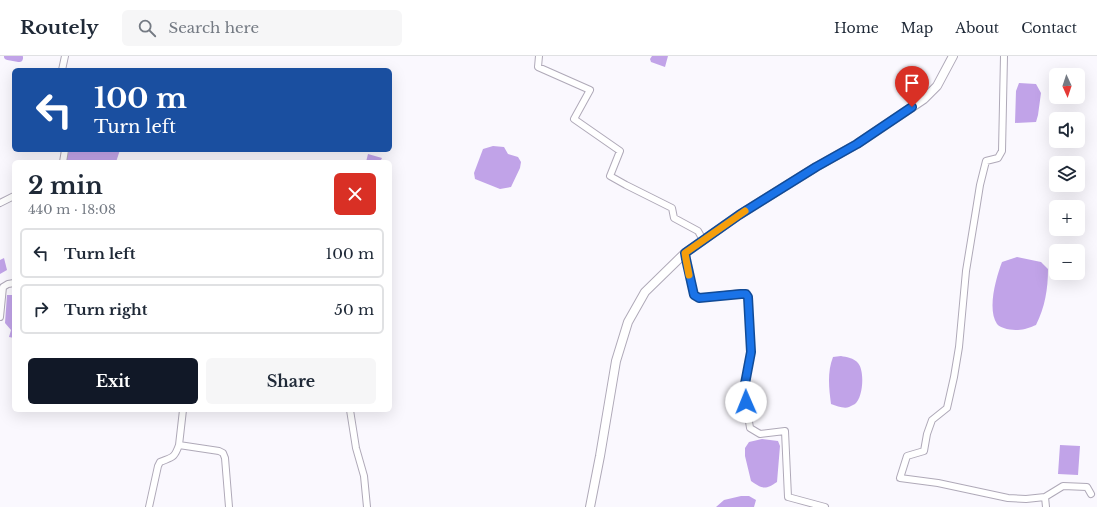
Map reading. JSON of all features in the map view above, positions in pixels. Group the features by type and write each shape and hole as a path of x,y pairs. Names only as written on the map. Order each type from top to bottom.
{"street":[{"path":"62,68 65,56"},
{"path":"539,56 538,67 590,90 574,119 620,151 610,176 672,208 674,218 698,231 703,240"},
{"path":"590,507 616,361 628,322 645,292 685,253 739,215 816,167 857,144 924,99 937,86 953,56"},
{"path":"1004,56 1002,150 998,158 986,161 980,185 966,271 959,347 947,408 932,420 927,434 924,451 908,456 900,478 942,484 1008,498 1026,499 1045,497 1063,486 1087,487 1091,494"},
{"path":"0,203 12,197"},
{"path":"685,253 694,295 699,298 746,294 748,297 751,352 744,389 750,428 760,434 785,431 788,496 825,507"},
{"path":"0,317 3,287 8,284 12,284"},
{"path":"148,507 160,462 171,459 175,456 179,445 183,412"},
{"path":"350,412 356,448 364,476 367,507"},
{"path":"179,445 220,451 223,453 225,458 229,507"},
{"path":"1045,497 1046,507"}],"shaded area":[{"path":"652,56 668,56 665,67 651,62 650,59"},
{"path":"1019,83 1036,84 1041,93 1036,122 1015,123 1016,91"},
{"path":"493,146 504,147 508,154 518,157 521,162 520,168 511,187 500,189 475,179 474,173 483,149"},
{"path":"68,152 119,152 117,160 66,160"},
{"path":"368,154 382,158 381,160 366,160"},
{"path":"1017,257 1041,262 1048,269 1045,298 1042,311 1036,325 1018,330 999,326 994,318 993,310 995,285 1002,262"},
{"path":"4,258 7,270 0,274 0,260"},
{"path":"7,295 12,295 12,338 9,337 11,330 5,323"},
{"path":"841,356 856,361 862,372 862,384 858,401 847,408 831,404 830,398 829,380 831,363 833,357"},
{"path":"762,439 778,441 780,446 777,482 764,488 751,481 745,456 745,448 749,442"},
{"path":"1060,445 1080,446 1078,475 1058,474"},
{"path":"741,496 749,496 756,500 754,507 716,507 724,500"}],"waterway":[{"path":"8,56 19,58"}],"slow traffic":[{"path":"689,275 685,253 745,211"}],"route":[{"path":"746,402 744,389 751,352 748,297 746,294 699,298 694,295 685,253 739,215 816,167 857,144 912,107"}]}
